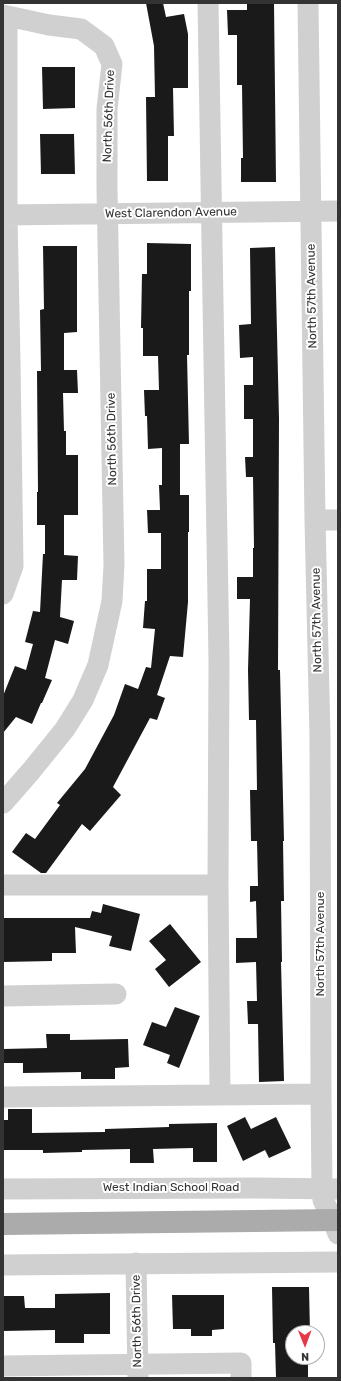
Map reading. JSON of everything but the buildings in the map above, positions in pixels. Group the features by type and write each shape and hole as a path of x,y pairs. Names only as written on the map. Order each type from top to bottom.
{"main road":[{"path":"3,1224 336,1225"}],"street":[{"path":"208,3 219,660 218,885 220,1095"},
{"name":"North 57th Avenue","path":"308,3 315,520 329,737 321,1094 330,1190 323,1200 336,1225"},
{"path":"3,594 13,566 10,362 5,215 5,16"},
{"name":"North 56th Drive","path":"3,802 31,771 65,728 83,700 98,666 112,600 114,565 107,109 112,64 104,46 81,30 5,16"},
{"name":"West Clarendon Avenue","path":"5,215 338,211"},
{"path":"315,520 338,520"},
{"path":"3,885 218,885"},
{"path":"3,996 116,994"},
{"path":"3,1097 321,1094"},
{"name":"West Indian School Road","path":"3,1189 256,1188 330,1190"},
{"path":"3,1265 338,1262"},
{"name":"North 56th Drive","path":"136,1263 138,1371"},
{"path":"3,1366 138,1371 241,1364 241,1378"}]}
